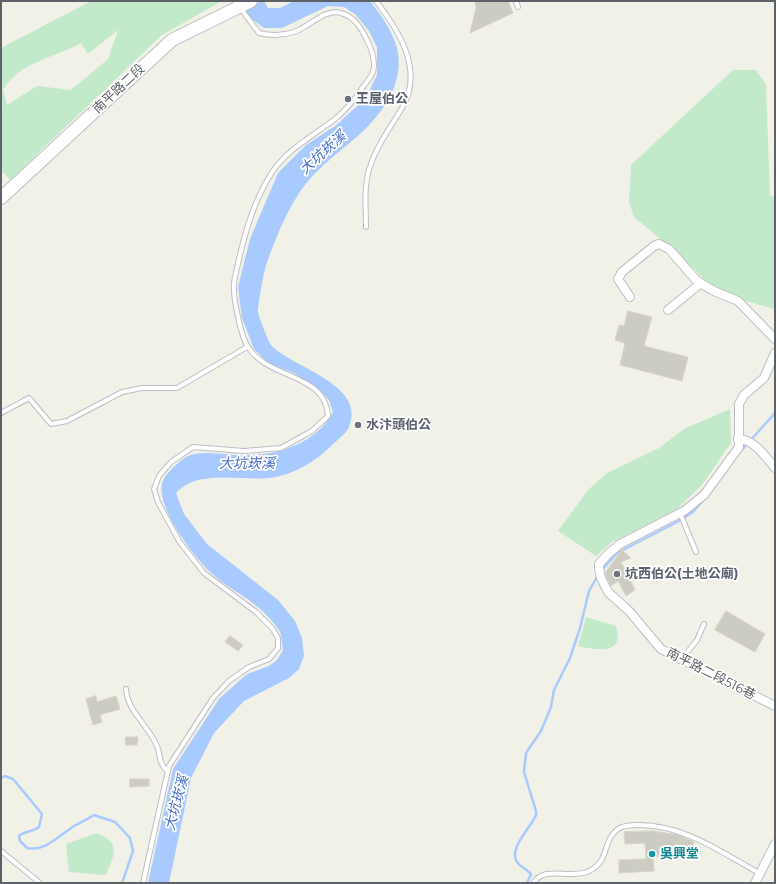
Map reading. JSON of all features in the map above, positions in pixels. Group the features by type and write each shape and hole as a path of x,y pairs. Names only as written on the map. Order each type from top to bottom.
{"street":[{"name":"南平路二段","path":"1,198 172,40 241,4"},
{"path":"630,297 618,279 622,272 654,246 660,244 669,249 701,283 714,291 738,301 775,340"},
{"path":"668,310 701,283"},
{"name":"南平路二段516巷","path":"775,353 764,378 744,395 739,404 741,439 739,447 704,495 680,513 620,544 599,564 601,578 608,592 629,611 661,649 775,706"},
{"path":"741,439 755,446 775,468"},
{"path":"755,883 775,844"}],"lane":[{"path":"366,227 366,180 370,164 382,138 403,107 412,85 408,58 395,25 376,1"},
{"path":"516,1 518,7"},
{"path":"143,883 169,766 213,698 229,681 249,667 269,659 278,648 278,638 272,628 256,612 204,573 179,541 156,496 154,489 159,476 171,462 193,447 244,451 281,448 312,431 328,416 328,405 319,393 308,384 266,366 247,347 238,318 233,287 252,212 271,173 289,154 312,134 335,119 355,99 373,72 373,52 354,19 340,12 322,16 296,31 275,36 259,33 241,4"},
{"path":"1,413 29,398 51,424 67,421 122,392 142,388 177,388 247,347"},
{"path":"680,513 696,552"},
{"path":"681,659 697,640 704,624"},
{"path":"126,688 126,698 153,739 158,748 158,757 168,772"},
{"path":"533,883 538,876 543,874 573,876 588,871 600,864 604,857 609,839 618,829 631,825 666,827 693,836 759,873"},
{"path":"1,851 36,878 40,883"}],"green space":[{"path":"91,1 222,1 162,35 10,180 1,170 1,48","holes":["118,30 108,59 71,90 37,86 7,105 3,90 18,73 38,62 81,43 88,54"]},
{"path":"733,70 756,70 766,85 770,196 775,197 774,309 746,301 710,285 680,255 634,217 629,202 631,165"},
{"path":"730,409 731,443 702,485 678,508 612,542 596,556 558,531 588,490 607,473 659,448 684,429"},
{"path":"586,617 616,626 618,636 617,642 613,647 608,649 593,649 578,646"},
{"path":"97,833 105,837 113,845 113,856 106,875 69,872 66,844"}],"water":[{"name":"大坑崁溪","path":"241,1 264,1 268,8 280,8 294,1 370,1 386,23 395,41 399,61 398,75 388,100 372,122 315,174 296,198 283,222 269,258 264,273 259,303 258,312 271,345 281,353 325,378 338,388 347,399 352,412 348,429 319,457 295,471 277,477 258,479 207,478 185,486 176,493 184,514 207,544 278,600 295,621 302,638 304,656 299,669 289,678 244,701 214,733 191,778 169,883 148,883 173,769 219,699 247,674 269,666 277,660 283,650 280,632 263,611 221,581 209,571 193,553 175,526 168,512 163,499 162,487 165,477 170,471 188,456 200,453 252,455 279,451 305,441 316,433 333,412 329,400 315,387 294,373 268,363 254,349 242,318 238,287 250,239 278,173 306,145 335,126 366,98 377,75 377,47 369,31 356,15 344,7 328,6 282,28 264,28 249,17"}],"building":[{"path":"475,1 508,1 513,13 470,33 476,8"},
{"path":"628,311 652,317 644,346 688,357 682,381 620,365 625,343 615,340 619,325 624,326"},
{"name":"坑西伯公(土地公廟)","path":"622,550 631,558 621,562 635,590 626,596 618,581 611,586 606,575 606,572"},
{"path":"726,611 765,634 755,652 715,630"},
{"path":"230,636 243,645 238,651 225,642"},
{"path":"96,696 97,702 116,696 120,709 100,715 102,722 93,725 86,699"},
{"path":"126,737 138,737 137,745 126,745"},
{"path":"130,779 149,779 149,786 130,787"},
{"name":"吳興堂","path":"653,831 678,835 694,842 692,853 659,847 659,856 653,857 654,871 619,873 619,860 646,859 645,843 625,844 624,832"}],"waterway":[{"path":"741,451 775,413"},
{"path":"602,570 617,553 679,521 693,512 705,498"},
{"path":"527,883 531,874 517,862 515,856 515,851 521,838 536,815 524,772 526,753 541,731 551,707 554,690 570,658 580,628 589,591 598,575"},
{"path":"1,778 5,776 13,779 42,814 39,827 19,836 20,841 27,848 40,848 94,815 115,822 130,838 133,851 122,883"}],"place":[{"name":"王屋伯公","path":"348,99"},
{"name":"水汴頭伯公","path":"358,425"},
{"name":"坑西伯公(土地公廟)","path":"617,574"},
{"name":"吳興堂","path":"652,854"}]}
